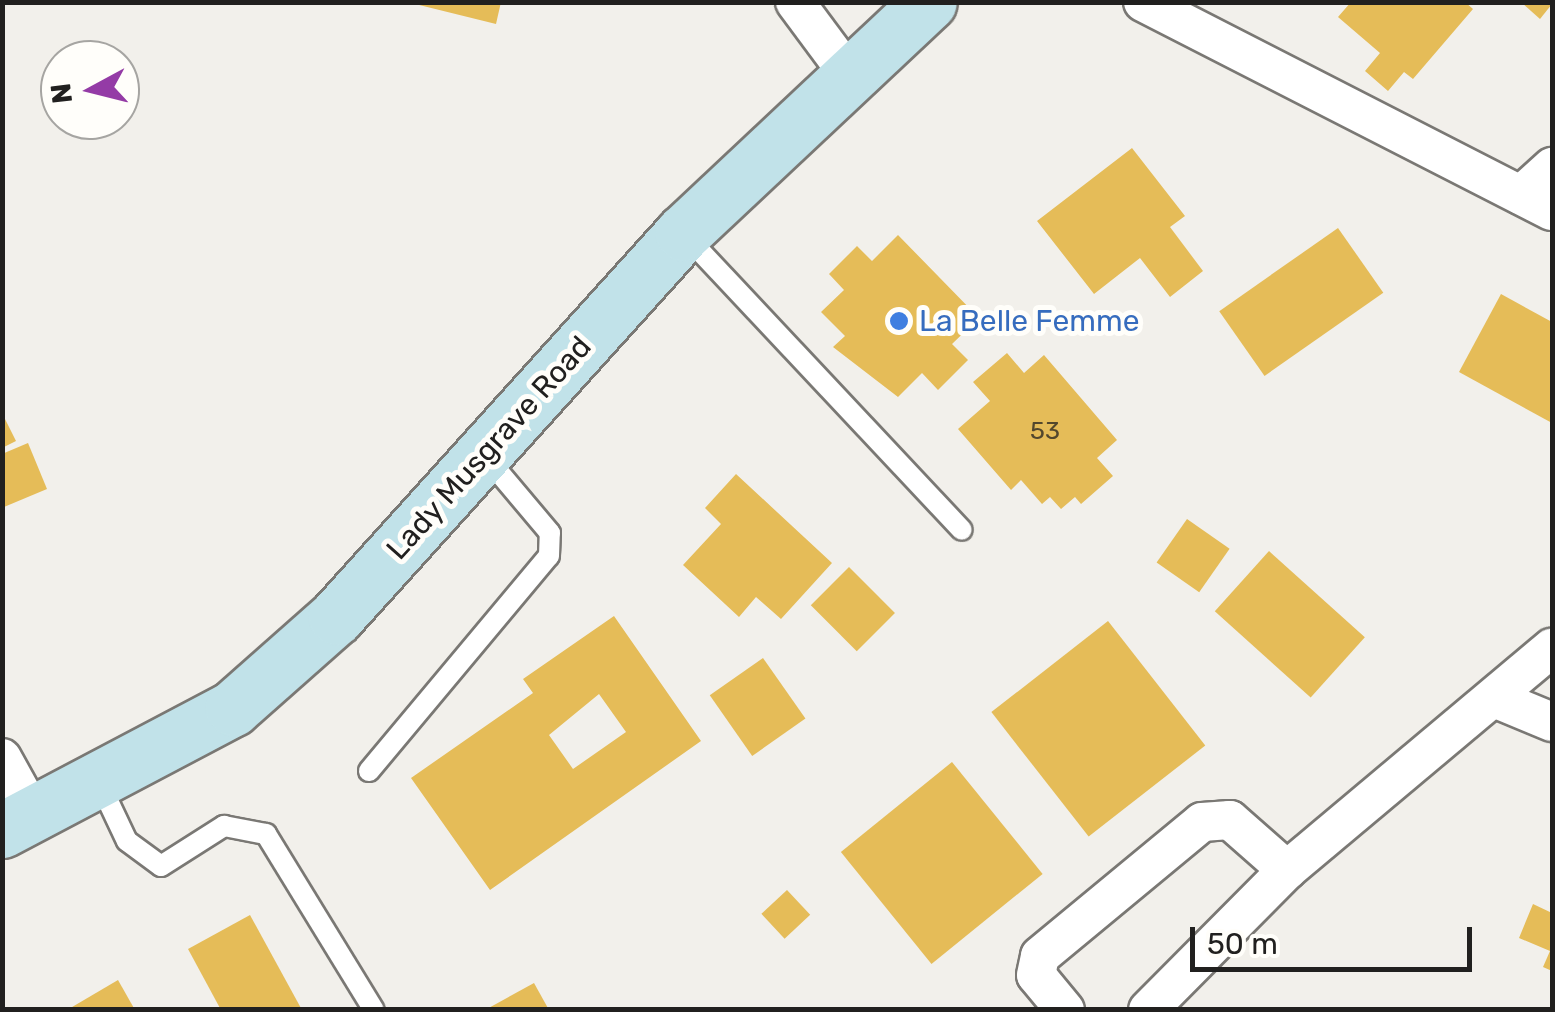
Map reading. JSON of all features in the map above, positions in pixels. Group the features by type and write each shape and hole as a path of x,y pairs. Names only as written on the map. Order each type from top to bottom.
{"main road":[{"name":"Lady Musgrave Road","path":"18,822 100,784 232,708 336,617 683,233 930,2"}],"street":[{"path":"795,2 850,76"},
{"path":"1142,2 1537,203 1552,167"},
{"path":"1148,1010 1287,870 1552,648"},
{"path":"1494,698 1552,722"},
{"path":"2,758 18,822"},
{"path":"1065,1010 1036,975 1040,956 1202,822 1230,820 1287,870"}],"lane":[{"path":"683,233 962,530"},
{"path":"369,771 548,556 550,534 483,454"},
{"path":"100,784 127,841 161,866 224,826 266,834 374,1010"}],"building":[{"path":"407,2 501,2 496,24"},
{"path":"1351,2 1465,2 1473,9 1413,79 1404,72 1388,91 1365,71 1380,53 1338,17"},
{"path":"1521,2 1552,2 1552,4 1540,19"},
{"path":"1132,148 1185,216 1170,227 1203,271 1170,297 1140,258 1094,294 1037,221"},
{"path":"1338,228 1383,293 1265,376 1219,311"},
{"path":"898,235 979,318 952,344 968,360 938,390 922,373 898,397 833,347 845,336 821,312 844,290 829,274 857,246 872,261"},
{"path":"1501,294 1552,322 1552,423 1459,372"},
{"path":"1007,353 1024,373 1044,355 1117,440 1097,458 1113,476 1081,504 1075,497 1061,509 1050,497 1042,504 1021,480 1011,490 958,429 990,401 973,382"},
{"path":"2,413 16,441 2,448"},
{"path":"28,443 47,489 4,507 2,454"},
{"path":"736,474 832,563 781,619 756,597 739,617 683,565 721,524 705,508"},
{"path":"1187,519 1230,549 1199,592 1157,562"},
{"path":"1269,551 1365,637 1311,698 1215,611"},
{"path":"849,567 895,613 857,651 811,605"},
{"path":"614,616 701,741 490,890 411,778 533,693 523,679","holes":["599,694 626,732 573,769 549,735"]},
{"path":"1108,621 1205,746 1089,837 991,712"},
{"path":"763,658 805,719 752,756 710,695"},
{"path":"952,762 1043,874 931,964 841,852"},
{"path":"787,890 810,915 785,939 761,914"},
{"path":"1533,904 1552,913 1552,971 1543,967 1550,951 1519,938"},
{"path":"250,915 302,1010 221,1010 188,949"},
{"path":"118,980 135,1010 67,1010"},
{"path":"534,983 549,1010 485,1010"}],"place":[{"name":"La Belle Femme","path":"899,321"}]}
